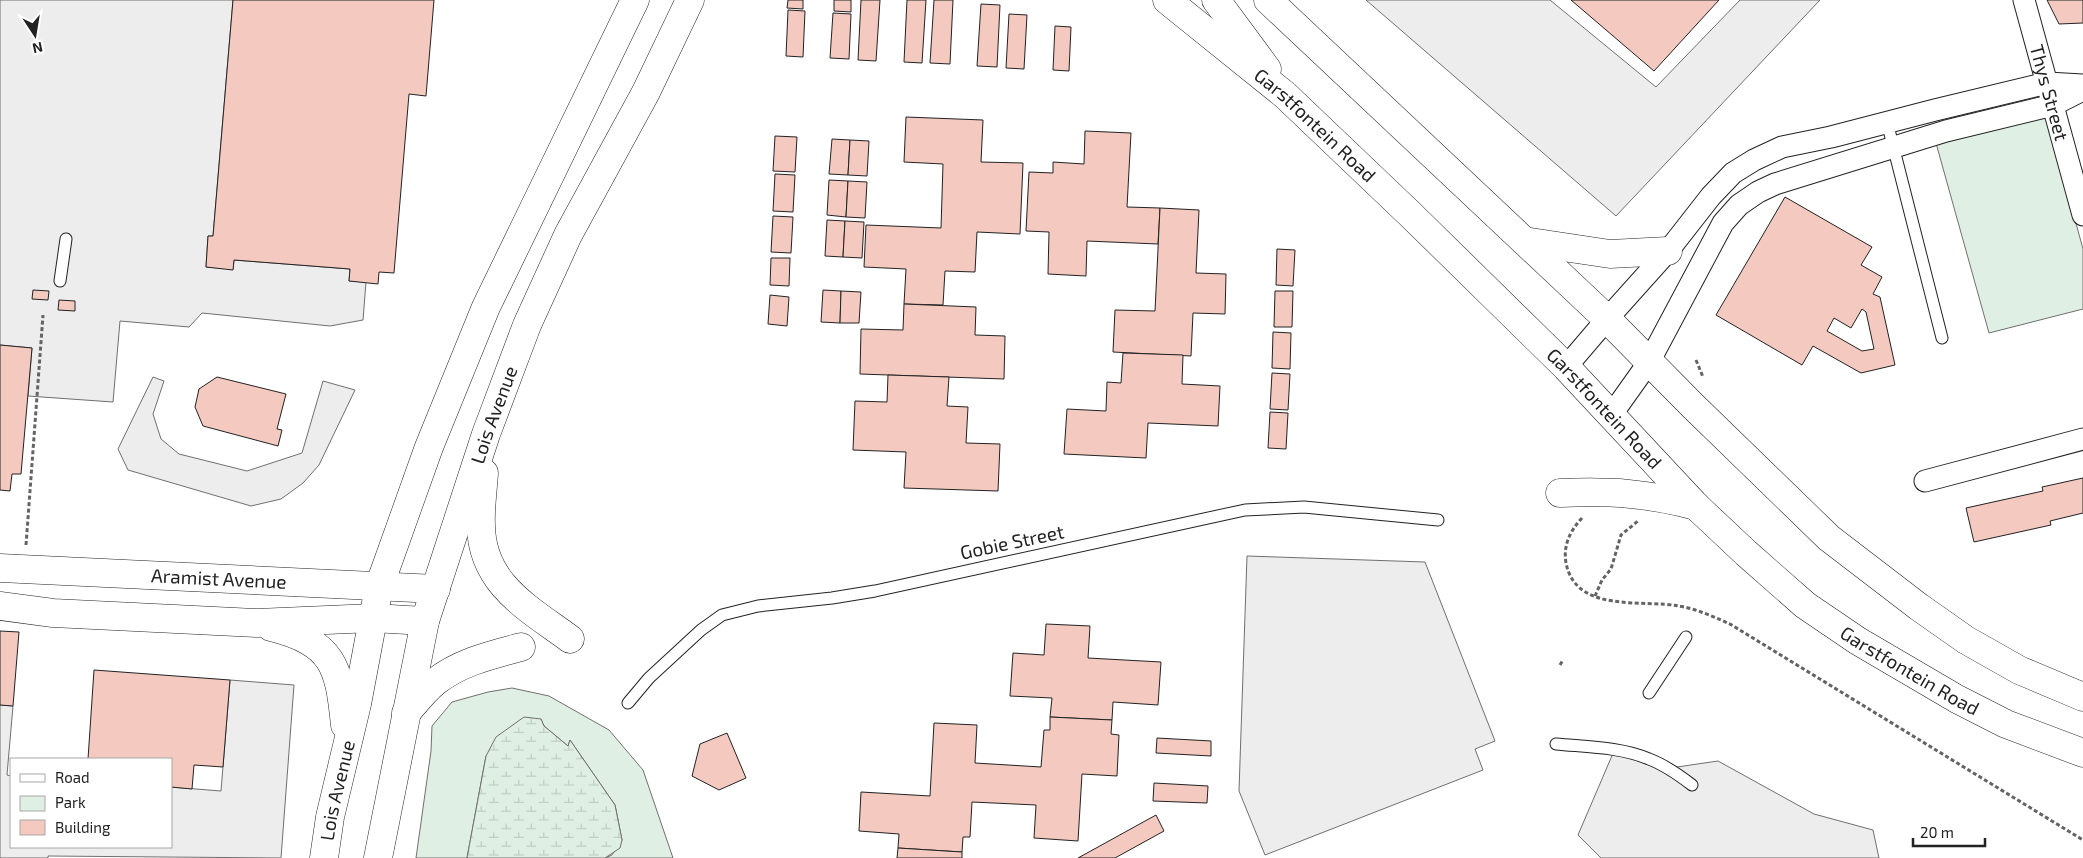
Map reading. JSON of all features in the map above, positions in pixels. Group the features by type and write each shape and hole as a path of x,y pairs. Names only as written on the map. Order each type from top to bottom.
{"street":[{"name":"Lois Avenue","path":"324,858 330,817 347,746 379,587 428,447 486,307 636,0"},
{"name":"Lois Avenue","path":"378,858 425,621 486,434 527,325 568,235 646,92 690,0"},
{"name":"Garstfontein Road","path":"1167,0 1285,95 1566,367 1696,506 1805,605 1858,641 1957,699 1998,720 2083,753"},
{"path":"1216,0 1242,32 1285,95"},
{"path":"1268,0 1607,319 1829,538 1919,607 1966,640 2019,670 2083,697"},
{"name":"Thys Street","path":"2024,0 2083,216"},
{"path":"1566,367 1668,251 1711,196 1740,168 1782,147 1831,137 2047,83 2083,85"},
{"path":"1612,414 1649,362 1723,223 1738,205 1775,184 1892,147 2053,105 2083,90"},
{"path":"1524,241 1610,254 1668,251"},
{"path":"486,434 480,526 483,548 488,564 500,583 510,594 570,639"},
{"path":"1925,482 2083,439"},
{"path":"1560,493 1615,492 1668,498 1696,506"},
{"name":"Aramist Avenue","path":"12,569 436,589"},
{"path":"0,606 53,613 257,624 373,618 425,621"},
{"path":"257,624 291,632 326,653 335,668 342,691 347,746"},
{"path":"406,713 436,682 454,670 477,659 521,647"}],"lane":[{"path":"1887,122 1942,338"},
{"path":"60,282 66,239"},
{"name":"Gobie Street","path":"628,703 649,678 701,630 722,615 743,608 876,591 1245,510 1304,507 1438,520"},
{"path":"1649,693 1686,637"},
{"path":"1556,744 1628,752 1648,758 1665,766 1692,785"}],"path":[{"path":"12,569 43,315"},
{"path":"1696,360 1706,381"},
{"path":"1590,513 1582,517 1572,528 1565,555 1567,568 1574,582 1584,590 1606,601 1680,606 1730,624 2083,840"},
{"path":"1596,596 1602,580 1611,570 1621,536 1639,519 1636,515"},
{"path":"1560,665 1563,660"}],"green space":[{"path":"2047,117 2083,249 2083,309 1989,333 1934,136"},
{"path":"512,688 549,696 609,730 643,770 673,858 605,858 612,855 622,840 615,805 570,740 568,746 544,726 541,719 486,756 467,858 416,858 431,751 432,726 452,702 488,692"},
{"path":"524,717 541,719 544,726 568,746 570,740 615,805 622,840 620,848 605,858 467,858 486,756 496,737"}],"shaded area":[{"path":"0,0 233,0 213,236 208,236 206,267 233,269 234,260 350,269 349,281 366,282 363,320 330,326 202,313 189,327 120,321 113,402 28,396 32,348 0,345"},
{"path":"1366,0 1550,0 1656,87 1740,0 1820,0 1616,216"},
{"path":"153,377 164,381 153,414 161,439 179,454 247,471 302,453 323,381 355,390 319,465 303,483 281,499 251,506 128,470 118,449"},
{"path":"1247,556 1425,562 1495,741 1475,749 1483,770 1265,855 1239,791"},
{"path":"230,680 294,685 281,858 48,856 48,858 0,858 0,705 13,706 7,775 10,776 10,848 172,848 172,787 221,791"},
{"path":"1614,751 1677,767 1718,761 1814,814 1873,830 1879,858 1601,858 1578,835"}],"building":[{"path":"233,0 434,0 426,96 409,94 394,273 379,272 378,284 349,281 350,269 234,260 233,270 206,267 208,236 213,236"},
{"path":"788,0 803,0 803,9 787,8"},
{"path":"834,0 851,0 851,12 834,11"},
{"path":"861,0 880,0 876,61 858,60"},
{"path":"907,0 926,0 922,63 904,62"},
{"path":"934,0 953,0 950,64 930,63"},
{"path":"1571,0 1719,0 1654,71"},
{"path":"2047,0 2083,0 2083,23 2059,24"},
{"path":"981,4 1000,5 997,67 977,66"},
{"path":"788,10 805,11 803,57 786,56"},
{"path":"833,13 851,14 849,59 830,58"},
{"path":"1009,14 1027,15 1024,69 1006,68"},
{"path":"1055,26 1071,27 1069,71 1053,70"},
{"path":"906,117 983,120 981,162 1023,163 1020,234 977,232 975,272 945,271 943,305 904,304 906,269 864,267 866,225 941,228 943,164 904,162"},
{"path":"1085,131 1131,133 1127,207 1160,208 1158,244 1087,241 1086,276 1048,274 1049,232 1026,231 1029,172 1053,173 1053,162 1084,164"},
{"path":"775,136 797,137 795,172 773,171"},
{"path":"832,139 850,140 848,175 829,174"},
{"path":"850,140 869,141 867,176 848,175"},
{"path":"775,174 795,175 793,212 773,211"},
{"path":"829,180 848,181 846,217 827,215"},
{"path":"848,181 867,182 865,218 846,217"},
{"path":"1785,197 1872,247 1861,265 1882,277 1873,294 1880,297 1895,365 1861,373 1813,346 1802,365 1716,315","holes":["1862,309 1866,312 1874,349 1862,351 1827,331 1834,318 1851,328"]},
{"path":"1160,208 1199,210 1196,273 1226,274 1225,314 1193,313 1191,356 1113,352 1115,310 1155,311"},
{"path":"773,216 793,217 791,253 771,252"},
{"path":"827,220 845,221 843,257 825,256"},
{"path":"845,221 864,222 862,258 843,257"},
{"path":"1277,249 1295,250 1293,286 1276,285"},
{"path":"771,258 790,258 789,286 770,285"},
{"path":"33,290 49,291 48,300 32,299"},
{"path":"823,290 841,291 840,323 821,322"},
{"path":"841,291 861,292 859,323 840,323"},
{"path":"1275,291 1293,291 1292,327 1274,327"},
{"path":"770,295 789,297 787,326 768,324"},
{"path":"59,300 75,301 75,311 58,310"},
{"path":"904,304 976,307 975,335 1005,336 1004,379 860,374 861,329 903,330"},
{"path":"1273,332 1291,333 1290,369 1272,368"},
{"path":"0,345 32,348 21,474 12,474 10,491 0,490"},
{"path":"1123,353 1183,355 1182,384 1220,386 1218,426 1148,423 1146,458 1064,454 1067,409 1106,411 1107,382 1121,383"},
{"path":"1272,373 1290,374 1288,410 1270,409"},
{"path":"888,375 949,377 947,406 968,407 966,443 1000,444 998,491 904,488 906,452 853,450 855,401 887,402"},
{"path":"217,377 286,394 277,429 282,430 278,446 203,426 195,407 199,389"},
{"path":"1270,412 1288,413 1286,449 1268,448"},
{"path":"2083,478 2083,513 2050,521 2051,525 1974,542 1966,508 2043,491 2042,487"},
{"path":"1046,624 1090,626 1088,658 1161,662 1158,705 1113,702 1112,720 1050,717 1052,698 1010,696 1013,653 1044,655"},
{"path":"0,631 19,632 13,706 0,705"},
{"path":"94,670 230,680 223,767 194,765 192,789 172,787 172,758 88,758"},
{"path":"1050,717 1112,720 1111,734 1119,735 1117,776 1082,774 1078,841 1034,838 1036,805 972,802 970,837 963,837 962,852 898,848 899,834 859,831 861,792 930,796 934,723 977,725 975,763 1041,767 1044,730 1050,730"},
{"path":"727,733 746,778 719,790 692,776 700,744"},
{"path":"1157,738 1211,741 1211,756 1156,753"},
{"path":"1154,783 1208,786 1207,803 1153,801"},
{"path":"1156,815 1164,831 1115,858 1078,858"},
{"path":"898,848 962,852 962,858 897,858"}]}
